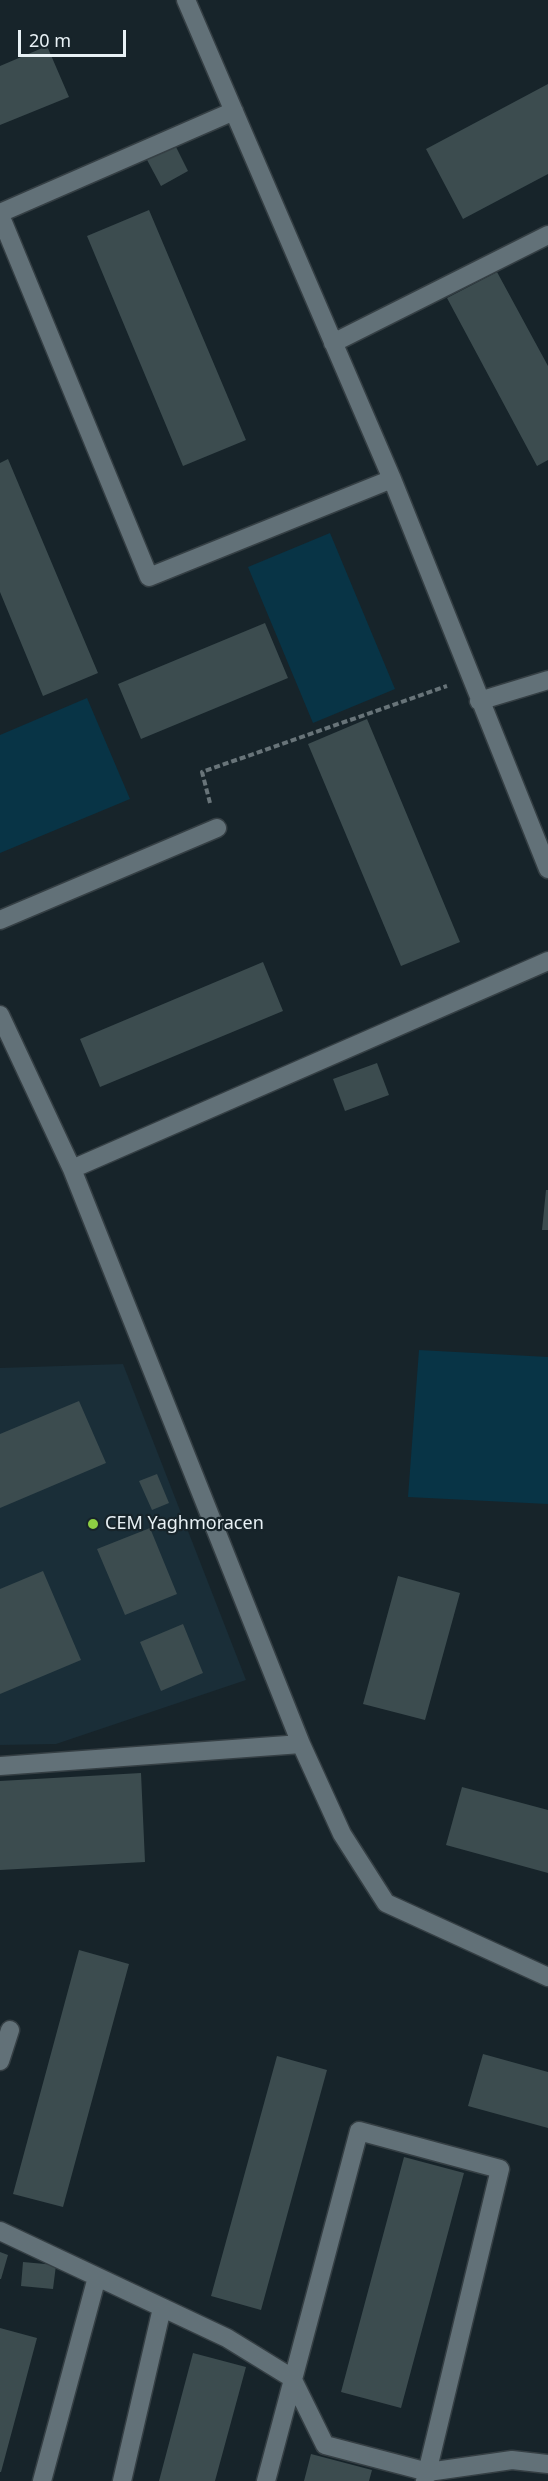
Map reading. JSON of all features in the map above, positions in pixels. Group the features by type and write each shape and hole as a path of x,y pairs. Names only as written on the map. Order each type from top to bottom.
{"street":[{"path":"186,0 392,479 479,701 548,868"},
{"path":"234,111 0,214 149,577 392,479"},
{"path":"333,343 548,235"},
{"path":"479,701 548,680"},
{"path":"0,920 217,828"},
{"path":"72,1169 548,961"},
{"path":"0,1015 72,1169 301,1744 342,1834 386,1903 548,1977"},
{"path":"0,1766 301,1744"},
{"path":"0,2061 10,2030"},
{"path":"266,2481 359,2131 500,2169 427,2476"},
{"path":"0,2231 227,2338 292,2378 325,2445 427,2476 513,2460 548,2464"},
{"path":"42,2481 96,2277"},
{"path":"122,2481 162,2308"}],"path":[{"path":"217,828 202,772 470,678"}],"shaded area":[{"path":"330,533 395,689 313,723 248,567"},
{"path":"87,698 130,799 0,853 0,735"},
{"path":"419,1350 548,1357 548,1504 408,1497"},
{"name":"CEM Yaghmoracen","path":"123,1364 246,1680 56,1744 0,1745 0,1368"}],"building":[{"path":"47,46 69,97 0,125 0,66"},
{"path":"548,84 548,174 463,219 426,149"},
{"path":"174,143 188,171 161,186 146,158"},
{"path":"149,210 246,440 183,466 87,236"},
{"path":"497,272 548,366 548,460 537,466 447,298"},
{"path":"8,459 98,673 43,696 0,592 0,463"},
{"path":"265,623 288,678 141,739 118,684"},
{"path":"367,719 460,942 401,966 308,744"},
{"path":"263,962 283,1011 100,1087 80,1039"},
{"path":"377,1063 389,1095 345,1111 333,1079"},
{"path":"546,1190 548,1190 548,1230 542,1230"},
{"path":"79,1401 106,1463 0,1508 0,1434"},
{"path":"157,1474 169,1503 152,1510 139,1481"},
{"path":"150,1528 177,1594 125,1615 97,1549"},
{"path":"43,1571 81,1660 0,1694 0,1589"},
{"path":"398,1576 460,1593 425,1720 363,1704"},
{"path":"183,1624 203,1673 161,1691 140,1642"},
{"path":"141,1773 145,1862 0,1870 0,1781"},
{"path":"462,1787 548,1810 548,1873 446,1845"},
{"path":"79,1950 129,1964 63,2207 13,2194"},
{"path":"483,2054 548,2072 548,2128 468,2106"},
{"path":"277,2056 327,2070 261,2310 211,2296"},
{"path":"404,2157 464,2173 401,2408 341,2392"},
{"path":"0,2252 8,2255 1,2279 0,2279"},
{"path":"23,2262 56,2265 53,2289 21,2286"},
{"path":"0,2328 37,2338 1,2472 0,2472"},
{"path":"193,2353 246,2367 215,2481 159,2481"},
{"path":"311,2454 372,2470 369,2481 304,2481"}],"place":[{"name":"CEM Yaghmoracen","path":"93,1524"}]}
